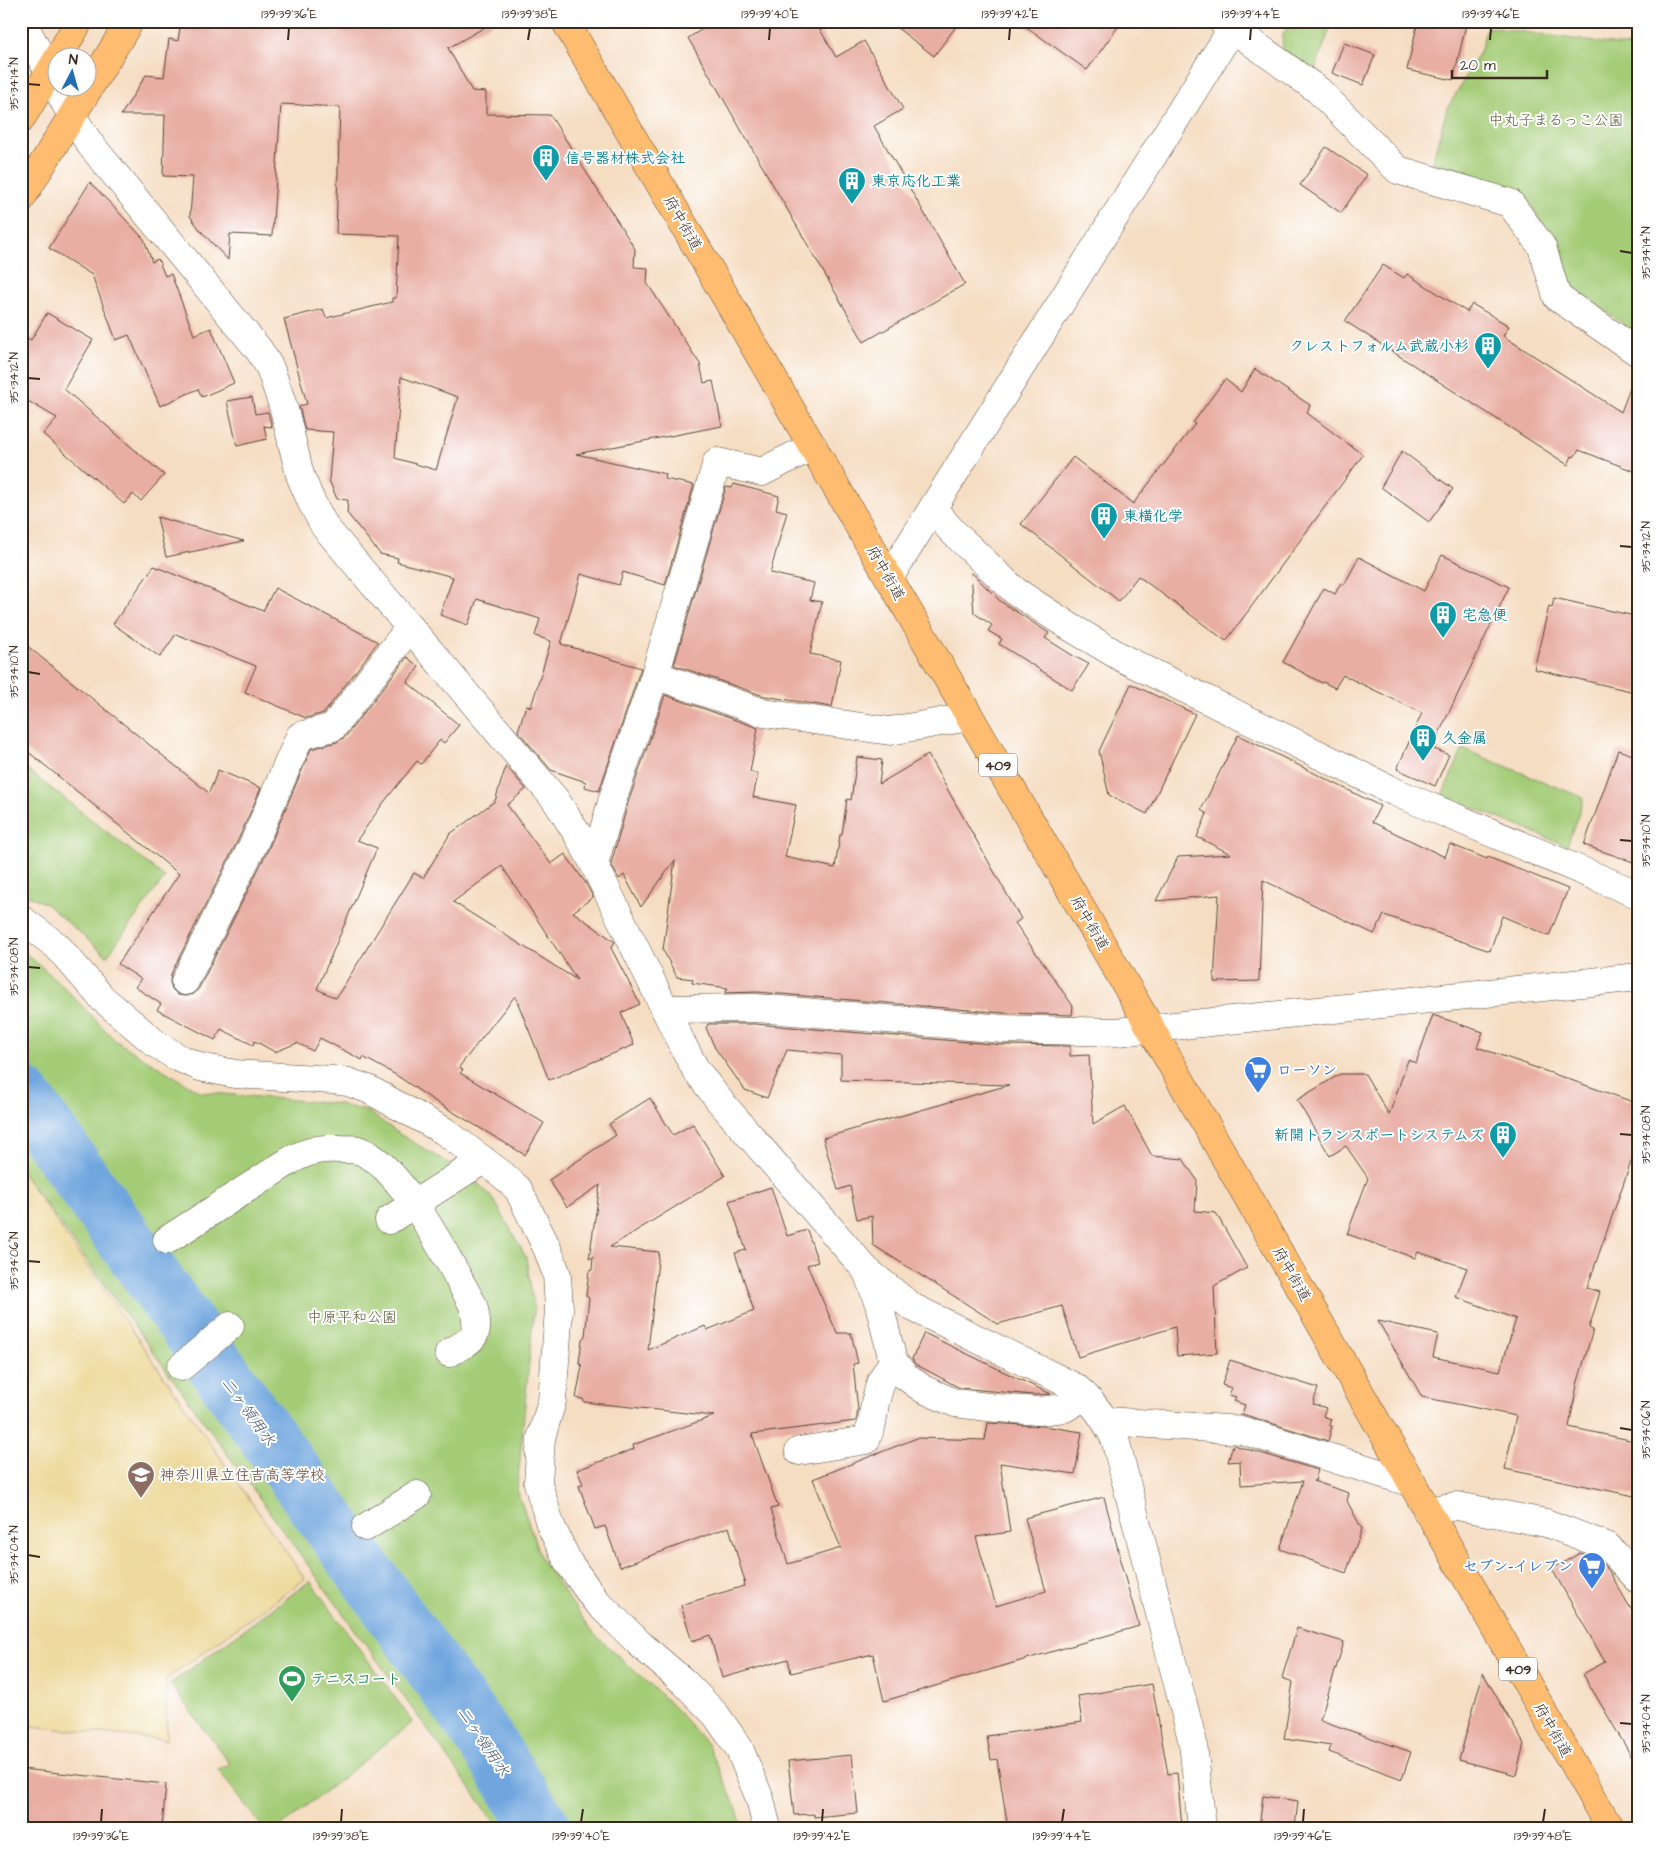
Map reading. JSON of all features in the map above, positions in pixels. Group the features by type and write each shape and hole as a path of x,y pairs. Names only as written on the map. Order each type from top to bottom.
{"main road":[{"path":"64,48 80,21"},
{"path":"21,199 130,21"},
{"name":"府中街道","path":"566,21 1151,1029 1610,1828"},
{"path":"21,119 48,74"}],"street":[{"path":"22,21 48,53"},
{"path":"890,578 1230,24 1318,90 1398,170 1510,203 1542,246 1558,297 1639,353"},
{"path":"66,98 72,116 90,144 260,350 277,386 293,440 300,475 325,527 555,799 594,864 696,1070 713,1093 866,1270 912,1306 1075,1387 1095,1405 1106,1421 1115,1438 1193,1744 1202,1828"},
{"path":"594,864 613,798 655,674 717,462 762,472 813,446"},
{"path":"933,509 952,531 1016,591 1067,625 1124,659 1395,792 1639,894"},
{"path":"185,981 253,845 300,736 333,726 410,627"},
{"path":"655,674 764,712 890,731 969,717"},
{"path":"21,919 57,946 102,998 156,1044 176,1057 200,1067 234,1074 332,1080 348,1082 368,1089 444,1131 503,1175 518,1189 558,1274 559,1309 552,1401 541,1438 538,1483 550,1524 568,1562 595,1600 641,1645 685,1683 721,1722 739,1748 760,1799 767,1828"},
{"path":"666,1009 756,1008 1004,1029 1117,1032 1639,977"},
{"path":"167,1240 309,1150 325,1148 358,1150 391,1173 415,1204 473,1305 476,1318 476,1331 473,1339 449,1353"},
{"path":"389,1220 482,1160"},
{"path":"866,1270 880,1304 893,1361 905,1376 923,1389 955,1403 1039,1411 1065,1408 1085,1396"},
{"path":"181,1367 230,1326"},
{"path":"799,1451 866,1440 872,1424 881,1381 893,1361"},
{"path":"1106,1421 1241,1430 1412,1483"},
{"path":"366,1527 417,1495"},
{"path":"1427,1511 1457,1506 1546,1522 1607,1546 1639,1580"}],"green space":[{"path":"1292,21 1333,21 1315,69 1283,50 1282,35"},
{"name":"中丸子まるっこ公園","path":"1487,27 1639,48 1639,336 1568,283 1565,259 1527,199 1503,185 1432,163 1447,109 1480,52"},
{"path":"1463,749 1584,798 1567,846 1442,795"},
{"path":"21,765 165,877 107,956 46,904 21,892"},
{"name":"中原平和公園","path":"21,949 62,985 116,1041 200,1092 340,1104 369,1112 401,1135 472,1177 494,1200 526,1257 534,1309 517,1490 541,1559 593,1633 672,1705 708,1745 736,1807 742,1828 499,1828 21,1170"},
{"name":"テニスコート","path":"310,1581 413,1722 279,1828 263,1828 218,1770 230,1764 170,1684"}],"sand":[{"path":"21,1171 305,1579 166,1679 167,1740 21,1725"}],"building":[{"path":"181,21 496,21 448,48 472,91 486,92 486,114 550,115 635,249 634,267 648,268 647,283 700,364 704,383 713,381 722,426 576,454 666,474 665,479 694,485 665,585 623,572 619,585 581,574 561,644 641,668 599,791 585,787 586,782 551,770 518,731 526,705 531,707 551,641 535,636 540,619 477,599 468,625 440,615 453,577 397,562 398,558 380,554 347,513 348,500 337,499 329,480 333,432 305,430 299,406 307,404 284,319 323,309 326,318 392,302 392,298 396,298 399,236 336,234 340,107 281,104 272,236 230,234 228,260 200,230 190,216 193,177 163,176 165,115 121,115 146,75 164,77 169,39 178,41","holes":["401,377 458,397 436,470 395,458"]},
{"name":"東京応化工業","path":"716,21 815,21 836,57 864,41 903,109 874,126 965,284 864,342 688,38"},
{"path":"888,21 960,21 934,56"},
{"path":"1018,21 1122,21 1087,70"},
{"path":"1418,21 1467,21 1453,80 1407,70"},
{"path":"1344,43 1375,55 1363,85 1332,73"},
{"path":"1326,147 1367,175 1341,213 1300,185"},
{"path":"90,182 144,239 152,262 158,259 165,276 171,274 194,335 211,328 234,383 202,397 198,389 160,406 129,335 116,340 92,275 49,248"},
{"name":"クレストフォルム武蔵小杉","path":"1383,265 1404,278 1407,274 1467,312 1472,304 1509,326 1503,336 1621,412 1637,370 1639,370 1639,473 1579,450 1574,457 1572,456 1568,465 1345,321"},
{"path":"47,313 93,340 64,389 164,475 141,501 133,494 124,504 43,434 57,418 21,397 21,335 31,340"},
{"path":"1255,369 1310,405 1307,413 1363,455 1226,641 1138,576 1119,601 1021,524 1073,457 1133,504 1195,424 1193,423 1225,379 1241,392"},
{"path":"252,397 255,414 268,412 272,427 264,426 267,439 237,446 227,401"},
{"path":"1402,451 1453,489 1429,522 1381,487"},
{"path":"734,484 779,496 776,509 787,512 770,573 814,583 810,600 822,602 810,654 841,660 832,707 764,696 674,665 726,487 732,488"},
{"path":"157,517 244,541 166,557"},
{"path":"1442,555 1509,587 1432,748 1449,755 1435,786 1397,769 1422,713 1343,675 1335,688 1283,662 1324,588 1335,594 1341,583 1344,585 1359,557 1424,591"},
{"path":"154,566 263,611 275,588 378,642 324,713 306,718 245,692 256,666 176,634 160,657 113,624"},
{"path":"971,572 1000,601 1049,633 1045,638 1089,664 1072,690 999,644 1002,639 988,631 992,625 974,613"},
{"path":"1554,598 1639,617 1639,693 1534,669 1549,606 1552,607"},
{"path":"21,641 209,793 218,770 261,788 239,838 171,974 170,982 172,989 178,995 186,996 194,994 199,988 267,852 311,749 337,742 345,737 407,657 419,667 407,682 459,725 444,743 440,740 421,764 417,761 357,840 377,848 317,989 336,998 414,873 423,878 450,834 495,801 506,766 526,789 507,805 551,864 565,854 593,897 573,912 615,942 611,948 640,1004 621,1013 634,1045 549,1080 515,996 459,1067 463,1070 460,1073 544,1123 525,1155 433,1100 396,1075 363,1057 362,1060 320,1038 313,1051 297,1043 275,1052 255,1041 253,1045 221,1029 215,1040 157,1010 161,1004 135,987 141,979 118,964 179,874 21,746","holes":["502,866 577,980 453,902"]},
{"path":"1131,684 1195,714 1147,814 1109,795 1099,751"},
{"path":"665,695 758,728 750,772 758,774 753,797 796,805 785,857 835,868 847,799 851,800 857,757 882,760 879,784 928,755 1021,919 1015,923 1073,1006 1072,1015 1005,1013 757,992 725,993 728,988 692,983 693,979 677,977 663,950 675,860 641,907 624,875 619,879 611,864 628,803"},
{"path":"1238,735 1380,806 1372,822 1445,857 1450,844 1568,889 1549,936 1502,916 1490,951 1384,915 1374,934 1263,880 1259,981 1214,982 1219,895 1156,901 1178,857 1231,854 1197,837 1207,814 1201,810"},
{"path":"1618,750 1639,757 1639,864 1584,845"},
{"path":"1433,1015 1483,1032 1477,1047 1639,1104 1639,1139 1587,1288 1600,1292 1589,1328 1593,1330 1577,1385 1569,1427 1639,1442 1639,1497 1505,1469 1516,1416 1422,1397 1378,1321 1438,1334 1433,1357 1500,1371 1516,1319 1456,1297 1467,1268 1418,1252 1415,1258 1347,1234 1368,1178 1346,1146 1330,1156 1297,1100 1340,1074 1365,1074 1389,1115 1408,1060 1416,1063"},
{"path":"708,1024 755,1024 1003,1045 1070,1046 1070,1056 1089,1055 1093,1124 1125,1106 1152,1156 1183,1159 1197,1180 1195,1211 1216,1213 1247,1268 1214,1286 1217,1353 1177,1356 1175,1327 1078,1357 1062,1306 998,1324 873,1245 872,1216 857,1219 850,1186 838,1190 823,1138 1009,1085 841,1080 841,1055 787,1050 767,1098 745,1090 715,1048 706,1028"},
{"path":"650,1098 673,1135 693,1124 725,1176 610,1247 659,1252 648,1350 705,1326 707,1330 754,1311 735,1253 746,1250 729,1201 771,1187 787,1236 807,1230 818,1262 807,1265 837,1333 851,1333 858,1363 853,1364 858,1410 856,1421 752,1434 778,1507 771,1509 788,1564 841,1548 813,1479 917,1438 985,1440 988,1423 1043,1426 1082,1432 1075,1474 1000,1463 1010,1532 976,1537 996,1606 1046,1591 1025,1518 1104,1497 1139,1626 884,1701 873,1654 791,1673 788,1659 722,1678 710,1635 692,1641 681,1605 744,1586 743,1582 745,1582 729,1527 620,1567 605,1526 595,1529 579,1486 583,1484 577,1470 634,1449 633,1445 714,1416 584,1402 583,1399 576,1398 582,1366 579,1363 582,1339 585,1336 589,1298 586,1296 589,1271 592,1270 593,1257 589,1259 600,1185 567,1207 549,1180 616,1135 609,1124"},
{"path":"924,1333 1051,1394 1033,1395 960,1388 915,1364 912,1359"},
{"path":"1230,1360 1318,1388 1313,1404 1326,1408 1323,1416 1331,1419 1329,1425 1332,1426 1328,1441 1242,1414 1245,1405 1234,1401 1236,1397 1229,1395 1232,1388 1222,1385"},
{"path":"1233,1445 1318,1470 1315,1481 1313,1481 1349,1493 1347,1501 1362,1529 1346,1573 1280,1549 1303,1481 1241,1485 1240,1461 1228,1462"},
{"path":"1580,1553 1598,1559 1609,1571 1639,1623 1639,1769 1583,1674 1605,1662 1552,1569"},
{"path":"1297,1628 1344,1642 1320,1720 1411,1752 1402,1779 1329,1752 1331,1746 1284,1739 1293,1682 1282,1678"},
{"path":"1483,1673 1524,1744 1516,1775 1459,1760"},
{"path":"1152,1684 1168,1774 1177,1773 1182,1828 1008,1828 997,1759 991,1760 987,1736 1082,1722 1078,1696"},
{"path":"852,1755 858,1813 814,1817 814,1814 794,1815 788,1761"},
{"path":"21,1769 166,1784 162,1828 21,1828"},
{"path":"1263,1796 1298,1801 1295,1828 1259,1828"}],"waterway":[{"name":"二ヶ領用水","path":"21,1095 480,1732 542,1828"}],"place":[{"name":"信号器材株式会社","path":"546,182"},
{"name":"東京応化工業","path":"852,205"},
{"name":"クレストフォルム武蔵小杉","path":"1488,370"},
{"name":"東横化学","path":"1104,540"},
{"name":"宅急便","path":"1443,639"},
{"name":"久金属","path":"1423,762"},
{"name":"ローソン","path":"1258,1094"},
{"name":"新開トランスポートシステムズ","path":"1503,1159"},
{"name":"神奈川県立住吉高等学校","path":"141,1499"},
{"name":"セブン-イレブン","path":"1592,1590"},
{"name":"テニスコート","path":"292,1703"}]}
